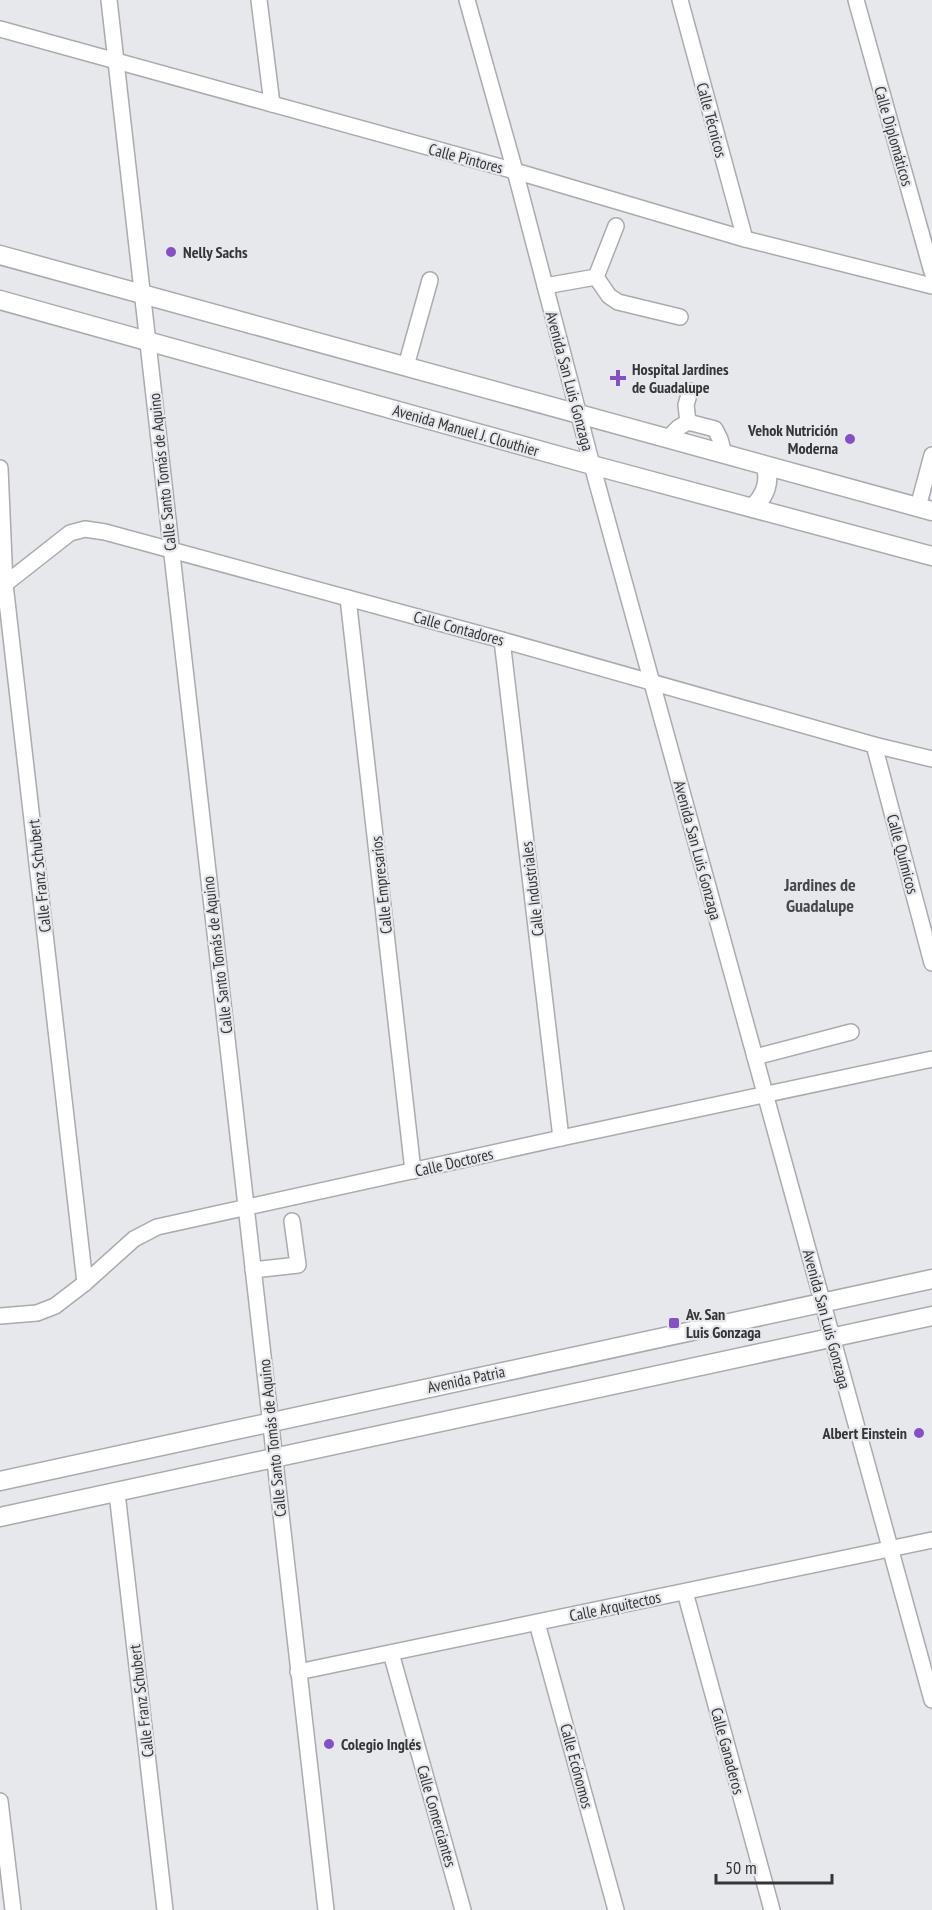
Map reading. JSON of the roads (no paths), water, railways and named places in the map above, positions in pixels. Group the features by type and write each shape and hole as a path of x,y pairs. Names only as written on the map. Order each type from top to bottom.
{"main road":[{"path":"0,255 925,509"},
{"name":"Avenida Manuel J. Clouthier","path":"0,300 592,465 932,556"},
{"path":"753,508 763,497 768,486 766,465"},
{"name":"Avenida Patria","path":"0,1481 932,1279"},
{"path":"0,1517 932,1316"}],"street":[{"name":"Calle Santo Tomás de Aquino","path":"109,0 326,1910"},
{"path":"259,0 272,104"},
{"name":"Avenida San Luis Gonzaga","path":"467,0 515,171 592,465 932,1700"},
{"name":"Calle Técnicos","path":"680,0 745,240"},
{"name":"Calle Diplomáticos","path":"856,0 932,272"},
{"name":"Calle Pintores","path":"0,29 515,171 745,240 932,286"},
{"path":"596,277 616,226"},
{"path":"545,286 596,277"},
{"path":"596,277 609,296 618,302 680,317"},
{"path":"406,366 430,280"},
{"path":"688,422 686,405 690,391"},
{"path":"668,438 688,422 715,429 724,454"},
{"path":"925,509 932,455"},
{"name":"Calle Franz Schubert","path":"0,468 3,586 85,1283"},
{"name":"Calle Contadores","path":"3,586 70,533 85,529 105,532 502,640 874,745 932,759"},
{"name":"Calle Empresarios","path":"348,598 413,1171"},
{"name":"Calle Industriales","path":"502,640 561,1137"},
{"name":"Calle Químicos","path":"874,745 932,963"},
{"path":"755,1057 851,1032"},
{"name":"Calle Doctores","path":"0,1316 37,1314 55,1306 85,1283 134,1239 157,1227 561,1137 932,1059"},
{"path":"253,1270 298,1265 291,1221"},
{"name":"Calle Franz Schubert","path":"117,1492 165,1910"},
{"name":"Calle Arquitectos","path":"298,1672 932,1540"},
{"name":"Calle Ganaderos","path":"685,1592 772,1910"},
{"name":"Calle Ecónomos","path":"537,1623 616,1910"},
{"name":"Calle Comerciantes","path":"391,1653 463,1910"},
{"path":"0,1801 13,1910"}],"place":[{"name":"Nelly Sachs","path":"171,252"},
{"name":"Hospital Jardines de Guadalupe","path":"618,378"},
{"name":"Vehok Nutrición Moderna","path":"850,439"},
{"name":"Av. San Luis Gonzaga","path":"674,1323"},
{"name":"Albert Einstein","path":"919,1433"},
{"name":"Colegio Inglés","path":"329,1744"}],"district":[{"name":"Jardines de Guadalupe","path":"820,895"}]}
